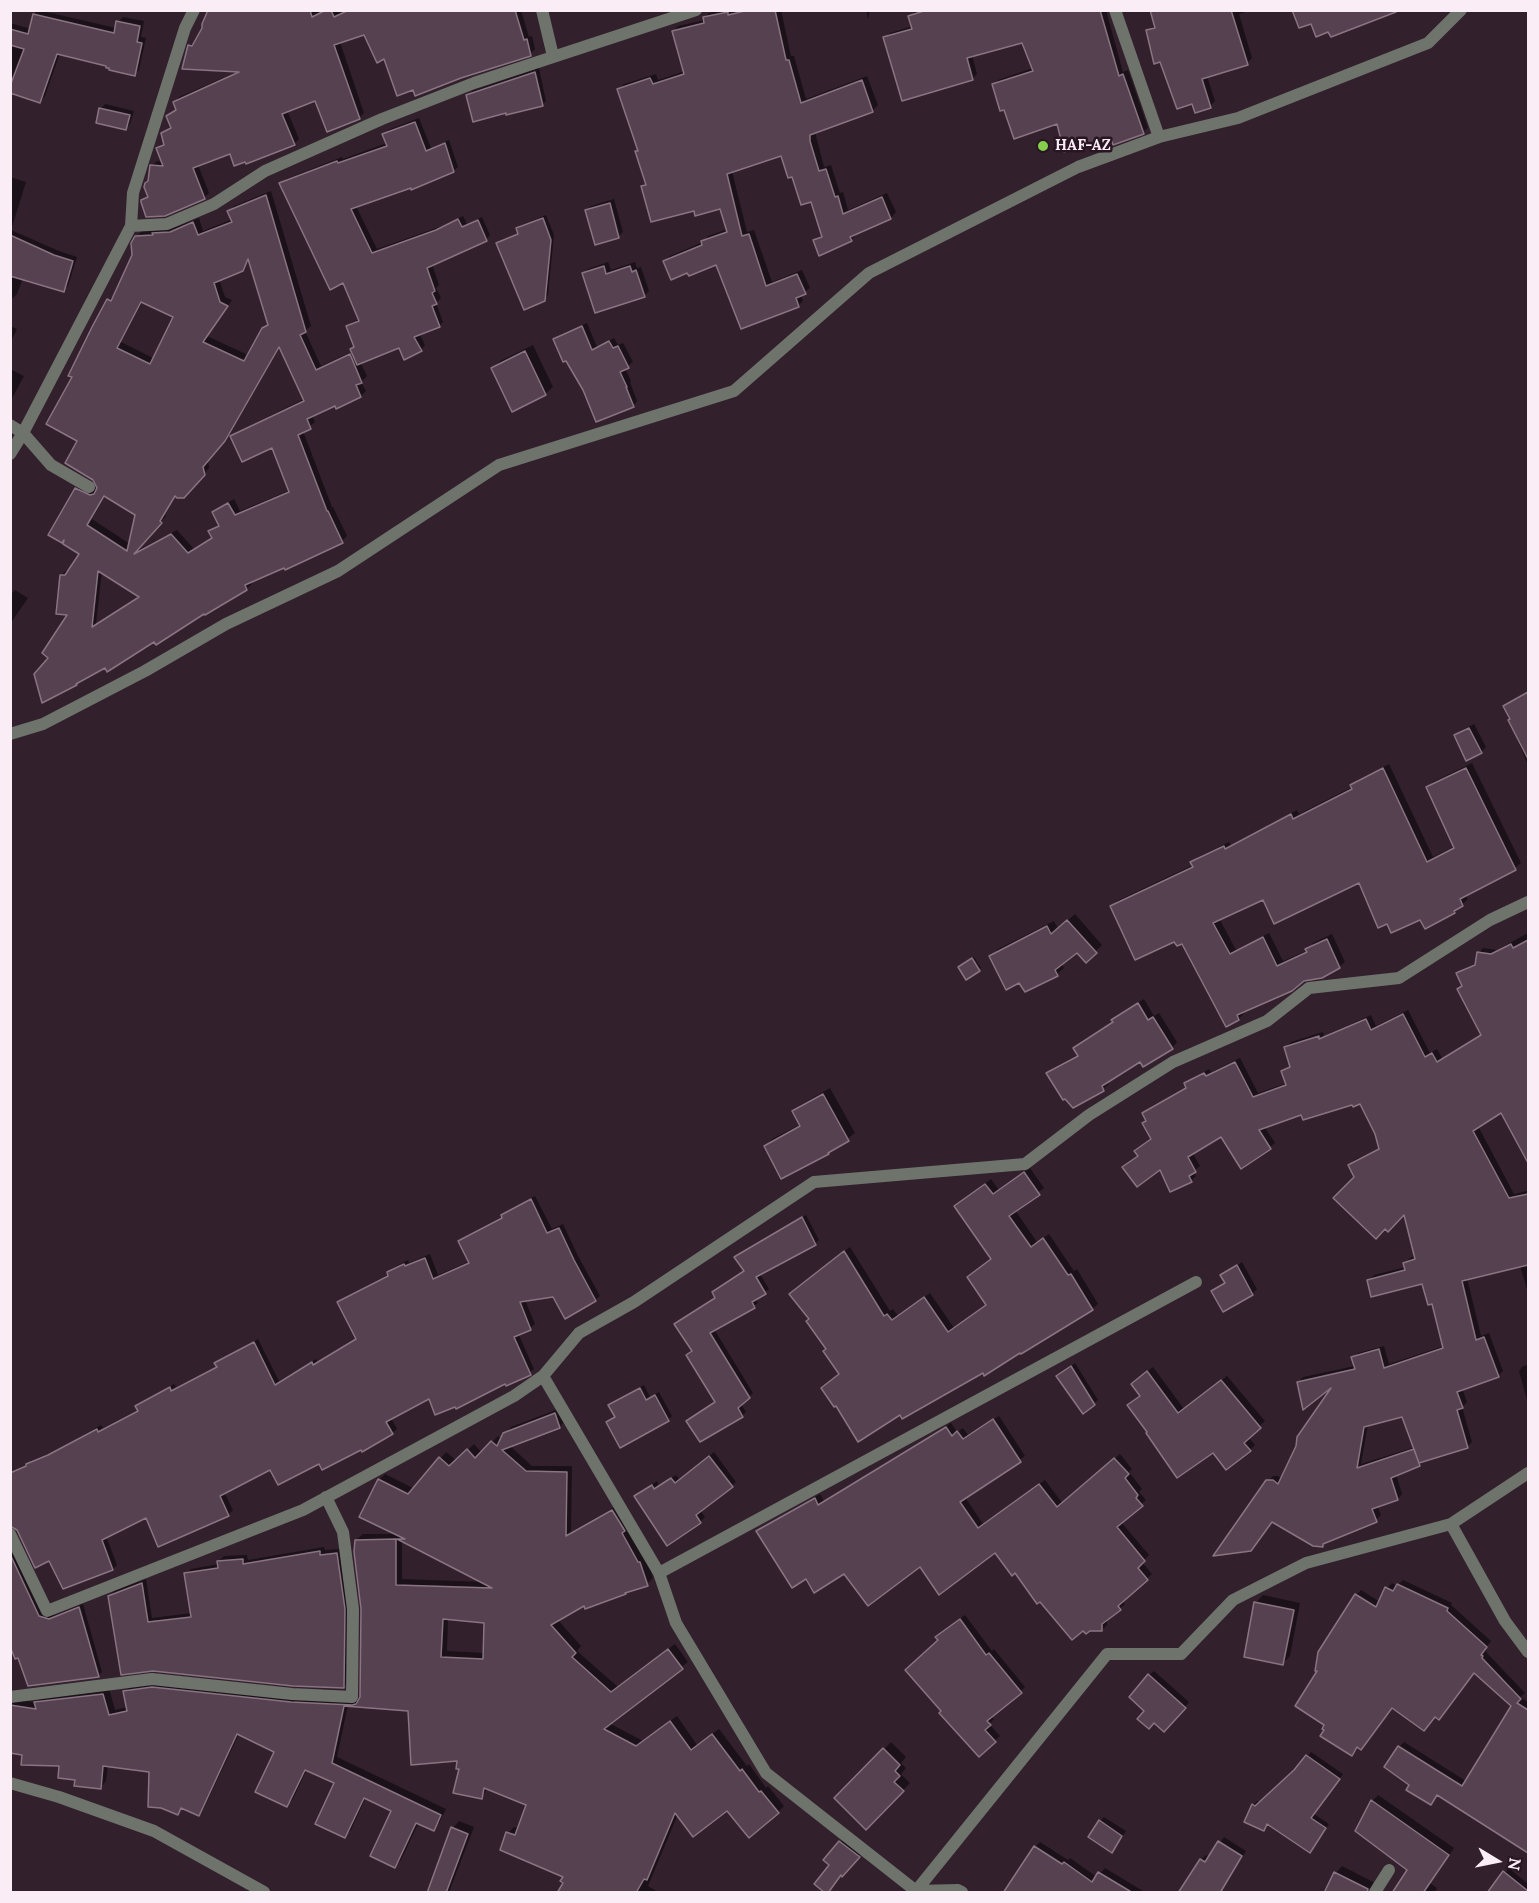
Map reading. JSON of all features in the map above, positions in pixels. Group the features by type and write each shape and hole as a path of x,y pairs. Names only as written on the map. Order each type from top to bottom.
{"street":[{"path":"10,454 23,434 131,226 133,193 185,28 194,10"},
{"path":"542,10 553,56"},
{"path":"131,226 167,224 214,204 265,171 382,119 474,83 696,10"},
{"path":"1115,10 1159,137"},
{"path":"10,734 43,724 145,671 226,624 338,571 499,465 734,391 869,273 1077,167 1159,137 1238,118 1428,43 1461,10"},
{"path":"10,425 23,434 51,465 88,487"},
{"path":"10,1534 46,1611 255,1530 303,1510 514,1396 543,1377 579,1334 634,1302 814,1182 1025,1164 1089,1115 1173,1062 1267,1021 1310,988 1399,978 1490,920 1528,902"},
{"path":"659,1573 1196,1281"},
{"path":"543,1377 659,1573 676,1623 766,1773 916,1890 958,1890 962,1893"},
{"path":"916,1890 1107,1653 1181,1654 1233,1600 1306,1563 1451,1524 1528,1473"},
{"path":"10,1697 152,1679 292,1694 352,1697 353,1609 343,1532 326,1497"},
{"path":"1451,1524 1505,1621 1528,1652"},
{"path":"10,1783 59,1797 154,1831 264,1893"},
{"path":"1375,1893 1389,1870"}],"building":[{"path":"208,10 310,10 312,17 331,10 334,17 349,10 515,10 524,40 527,39 531,56 461,78 415,96 413,90 397,96 384,59 377,63 364,35 334,45 360,119 327,132 315,101 282,114 295,145 246,164 245,162 234,166 230,154 193,168 205,199 165,216 146,217 141,202 148,197 144,187 148,181 150,165 163,166 156,148 164,145 161,133 171,128 166,116 176,110 173,102 239,72 182,69 188,45 192,46 202,28"},
{"path":"749,10 775,10 786,60 789,60 801,103 862,80 873,112 810,135 810,141 819,171 826,169 843,214 882,197 891,219 850,237 852,241 819,256 813,240 822,237 811,202 801,205 792,177 788,178 781,156 727,174 742,236 749,234 766,286 797,274 806,294 796,298 799,307 741,329 716,265 689,276 687,273 671,280 663,261 702,245 701,241 727,232 720,209 695,216 694,211 651,222 641,186 646,185 635,151 638,151 617,89 650,78 653,84 684,74 672,31 704,23 703,17"},
{"path":"927,10 1100,10 1119,76 1123,74 1144,134 1113,145 1111,138 1064,152 1057,124 1014,139 1004,110 1000,111 992,84 1033,71 1022,43 967,58 973,80 902,101 883,37 912,29 908,16"},
{"path":"1150,10 1231,10 1248,65 1202,79 1211,108 1195,113 1192,104 1177,109 1160,62 1154,64 1146,30 1155,28"},
{"path":"1292,10 1395,10 1396,12 1331,37 1328,32 1316,37 1311,24 1299,28"},
{"path":"33,14 114,33 116,21 140,26 137,42 142,43 135,76 57,54 40,103 10,93 10,86 24,49 10,45 10,29 28,34"},
{"path":"535,72 543,106 473,122 466,95"},
{"path":"99,108 130,115 126,130 96,123"},
{"path":"415,122 426,151 445,143 454,172 411,190 411,188 351,209 372,253 436,230 458,219 462,227 478,220 487,241 427,268 435,291 432,293 437,304 432,306 440,327 414,337 422,351 404,360 399,348 357,365 350,349 354,347 346,326 359,321 343,283 330,290 279,183 337,161 338,163 387,146 382,134"},
{"path":"266,195 306,332 300,335 316,370 350,354 362,383 356,385 361,397 307,419 311,429 298,435 327,511 343,543 285,570 284,568 245,585 247,590 156,645 154,642 107,672 105,668 42,703 34,674 48,658 42,653 67,615 56,614 60,575 65,575 79,554 63,544 64,540 62,543 48,535 75,488 90,495 94,494 97,488 93,480 65,463 77,441 46,424 72,377 68,376 92,327 107,299 111,301 132,255 131,243 135,236 170,232 193,222 198,235 232,222 227,211","holes":["248,259 268,325 262,328 244,361 203,342 228,306 220,302 214,283 243,271","141,302 173,317 150,364 117,348","279,347 304,401 230,436 242,462 272,448 289,492 235,515 228,503 212,512 219,526 208,531 212,538 188,553 171,534 134,554 162,523 160,521 175,496 184,498 205,475 203,467 225,441","104,496 135,515 127,551 87,525","98,571 139,597 92,627"]},
{"path":"610,203 619,238 595,245 585,210"},
{"path":"543,218 551,240 545,301 524,310 496,243 518,234 516,228"},
{"path":"10,235 73,261 64,292 10,276"},
{"path":"604,266 606,274 630,266 632,272 636,270 645,297 595,313 582,273"},
{"path":"582,326 592,350 609,341 613,348 618,346 629,368 620,372 634,407 596,422 583,390 566,361 563,362 553,339"},
{"path":"525,351 546,395 512,412 491,368"},
{"path":"1528,692 1528,759 1503,706"},
{"path":"1469,728 1482,753 1466,761 1454,735"},
{"path":"1383,768 1427,862 1454,848 1426,787 1466,768 1516,870 1460,899 1463,906 1454,911 1455,913 1425,929 1420,920 1391,933 1387,924 1378,928 1359,883 1274,924 1263,900 1213,923 1230,954 1263,937 1277,966 1307,952 1305,949 1327,939 1340,968 1322,978 1304,981 1292,991 1237,1015 1239,1020 1226,1027 1182,944 1177,946 1174,942 1135,960 1110,906 1193,867 1190,862 1224,846 1225,849 1291,814 1293,819 1352,789 1350,785"},
{"path":"1067,920 1097,953 1086,963 1077,953 1055,970 1058,976 1025,992 1019,983 1006,990 989,956 1047,926 1051,934"},
{"path":"1528,940 1528,1163 1501,1113 1473,1131 1509,1198 1528,1194 1528,1265 1462,1281 1476,1340 1484,1337 1499,1377 1457,1392 1463,1408 1457,1410 1468,1448 1419,1463 1420,1466 1391,1478 1398,1500 1372,1509 1377,1522 1323,1544 1323,1547 1313,1546 1272,1522 1251,1551 1213,1556 1266,1480 1273,1480 1278,1484 1296,1446 1297,1437 1331,1388 1303,1410 1297,1382 1355,1369 1351,1357 1379,1349 1384,1368 1443,1348 1432,1304 1428,1305 1422,1284 1371,1297 1367,1280 1405,1270 1403,1263 1415,1259 1404,1215 1388,1232 1385,1229 1376,1239 1333,1198 1354,1177 1348,1165 1379,1149 1375,1134 1360,1104 1303,1120 1301,1115 1259,1130 1271,1149 1241,1169 1221,1137 1188,1157 1196,1172 1189,1176 1192,1182 1170,1192 1160,1170 1137,1187 1122,1167 1138,1156 1134,1151 1151,1139 1142,1123 1146,1121 1142,1113 1186,1088 1184,1083 1204,1073 1206,1076 1235,1062 1253,1097 1286,1085 1281,1071 1290,1067 1284,1047 1319,1036 1319,1039 1366,1019 1371,1030 1403,1014 1425,1057 1432,1053 1437,1062 1481,1035 1457,989 1462,986 1456,973 1475,965 1477,952 1491,954 1511,944 1513,948","holes":["1402,1417 1414,1449 1357,1468 1364,1427"]},
{"path":"972,958 980,971 966,980 958,967"},
{"path":"1138,1003 1148,1020 1153,1017 1173,1049 1143,1067 1140,1062 1102,1086 1104,1091 1073,1108 1065,1099 1063,1100 1046,1073 1078,1056 1073,1048"},
{"path":"823,1094 849,1141 781,1179 764,1146 800,1126 792,1111"},
{"path":"1024,1172 1040,1195 1009,1216 1031,1247 1043,1238 1068,1275 1071,1274 1093,1310 984,1376 983,1373 902,1419 900,1415 858,1442 836,1406 834,1407 821,1388 839,1374 823,1351 826,1349 806,1321 809,1319 789,1294 844,1251 884,1316 887,1314 892,1320 924,1297 948,1332 986,1305 967,1277 991,1259 954,1206 985,1184 993,1194"},
{"path":"531,1199 547,1233 559,1228 596,1301 565,1319 553,1297 520,1302 531,1330 514,1337 531,1375 506,1386 505,1384 456,1409 455,1407 435,1415 429,1399 386,1422 393,1434 362,1452 361,1450 322,1470 319,1464 278,1485 270,1470 220,1496 229,1516 158,1547 146,1518 102,1540 113,1570 63,1589 49,1561 35,1568 17,1530 10,1526 10,1473 138,1411 135,1406 170,1387 171,1391 217,1367 214,1363 254,1342 275,1385 356,1339 337,1302 388,1276 387,1272 404,1264 405,1266 425,1258 433,1279 469,1263 458,1241 502,1218 501,1215"},
{"path":"802,1217 816,1245 756,1277 766,1294 752,1302 755,1308 710,1333 750,1398 738,1408 743,1417 700,1442 686,1421 715,1402 686,1355 692,1351 674,1324 715,1298 712,1292 744,1271 734,1257"},
{"path":"1237,1265 1253,1295 1223,1312 1211,1291 1225,1283 1220,1275"},
{"path":"1071,1366 1095,1405 1083,1414 1056,1376"},
{"path":"1147,1371 1178,1413 1221,1380 1261,1428 1244,1443 1251,1451 1226,1470 1213,1453 1177,1478 1127,1405 1140,1396 1131,1384"},
{"path":"640,1388 646,1400 655,1395 669,1421 620,1448 606,1422 615,1417 608,1405"},
{"path":"555,1413 560,1428 502,1450 526,1471 567,1472 566,1536 612,1510 625,1531 622,1533 640,1562 648,1586 585,1609 584,1606 551,1625 576,1653 572,1657 611,1692 668,1649 683,1669 604,1729 636,1746 670,1721 691,1750 712,1734 740,1771 742,1769 779,1813 749,1838 727,1811 693,1837 675,1813 647,1880 644,1879 636,1893 557,1893 563,1883 560,1881 563,1877 500,1850 506,1832 515,1835 526,1805 484,1788 482,1799 453,1793 459,1769 456,1769 457,1761 411,1765 408,1711 344,1706 332,1763 441,1815 434,1831 416,1823 395,1868 370,1856 391,1811 364,1798 345,1838 315,1824 334,1783 305,1770 287,1807 255,1792 274,1752 237,1734 199,1816 181,1808 178,1815 161,1808 148,1807 149,1772 103,1766 101,1789 74,1786 75,1780 58,1778 59,1766 21,1765 22,1755 10,1753 10,1705 36,1709 34,1702 103,1694 109,1715 127,1711 123,1691 152,1687 291,1702 356,1704 360,1697 361,1609 354,1552 355,1540 396,1539 396,1585 492,1588 397,1539 405,1539 359,1517 378,1479 408,1494 439,1457 449,1466 467,1449 475,1458 491,1441 497,1446 503,1433","holes":["443,1619 484,1623 483,1659 441,1657"]},
{"path":"993,1419 1021,1462 960,1502 978,1528 1039,1484 1057,1507 1114,1458 1129,1474 1125,1478 1143,1506 1117,1527 1145,1561 1138,1568 1148,1580 1118,1606 1121,1610 1102,1624 1102,1631 1090,1631 1086,1634 1083,1631 1072,1640 1040,1602 1037,1604 1015,1573 1012,1576 995,1553 939,1595 920,1567 868,1606 844,1574 814,1593 806,1579 792,1588 756,1531 815,1498 818,1505 946,1427 952,1436 957,1431 963,1439"},
{"path":"709,1456 733,1487 696,1515 701,1523 667,1546 634,1496 652,1485 654,1489 671,1478 675,1483"},
{"path":"320,1551 320,1555 337,1553 345,1609 344,1688 293,1686 153,1671 121,1675 108,1596 142,1583 148,1622 191,1617 184,1573 218,1568 217,1561 243,1559 243,1564"},
{"path":"10,1554 39,1616 49,1619 79,1607 99,1677 28,1686 18,1658 15,1659 10,1646"},
{"path":"1397,1584 1448,1608 1447,1611 1487,1647 1481,1655 1482,1658 1521,1699 1517,1703 1528,1710 1528,1853 1437,1795 1431,1805 1406,1790 1409,1785 1384,1767 1398,1746 1462,1786 1511,1706 1474,1673 1439,1720 1435,1717 1424,1731 1392,1708 1361,1750 1357,1747 1352,1756 1320,1736 1324,1725 1295,1706 1317,1671 1315,1671 1318,1652 1355,1594 1376,1607 1385,1587 1393,1591"},
{"path":"1254,1602 1294,1610 1283,1665 1244,1657"},
{"path":"960,1619 986,1655 989,1653 1022,1693 987,1721 991,1725 985,1730 996,1742 979,1757 939,1713 941,1711 905,1670 938,1640 935,1637"},
{"path":"1148,1674 1186,1708 1164,1732 1154,1723 1149,1729 1137,1719 1144,1711 1129,1697"},
{"path":"883,1748 900,1765 895,1771 900,1776 894,1782 904,1791 866,1830 834,1798"},
{"path":"1306,1755 1340,1779 1311,1818 1326,1828 1310,1853 1267,1824 1264,1831 1244,1822 1252,1804 1255,1806 1294,1770"},
{"path":"1371,1800 1449,1855 1423,1893 1392,1893 1407,1870 1355,1831"},
{"path":"1099,1820 1122,1836 1112,1853 1088,1837"},
{"path":"451,1827 468,1834 446,1893 427,1893"},
{"path":"839,1841 860,1857 842,1877 841,1875 828,1893 825,1893 814,1884 829,1865 823,1860"},
{"path":"1218,1841 1242,1856 1220,1893 1178,1893 1200,1859 1205,1862"},
{"path":"1034,1846 1062,1864 1064,1862 1092,1882 1098,1872 1133,1893 1003,1893"},
{"path":"1503,1871 1528,1891 1528,1893 1487,1893"},
{"path":"1334,1872 1368,1889 1367,1893 1324,1893"}],"place":[{"name":"HAF-AZ","path":"1043,146"}]}
